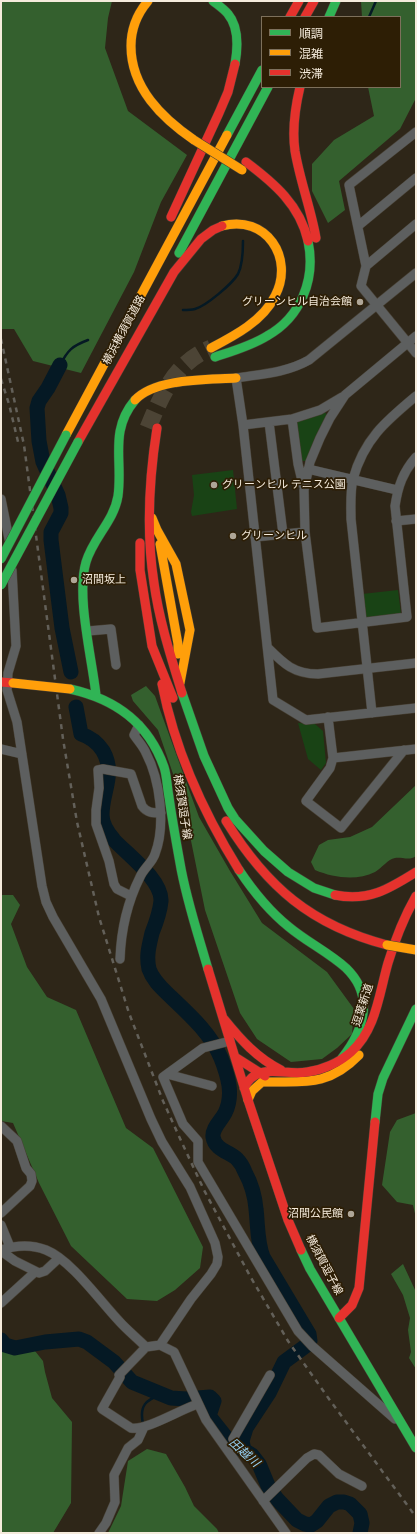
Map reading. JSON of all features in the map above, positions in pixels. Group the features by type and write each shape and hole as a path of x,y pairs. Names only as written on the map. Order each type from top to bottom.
{"main road":[{"path":"166,226 214,124 235,74 238,47 235,29 226,12 213,1"},
{"path":"291,16 299,1"},
{"path":"306,16 314,1"},
{"path":"329,16 336,1"},
{"path":"151,5 140,11 135,22 130,46 131,61 139,84 152,105 168,121 196,136 244,166 265,176 286,196 296,210 305,231 310,252 310,272 305,291 296,311"},
{"name":"横浜横須賀道路","path":"1,558 261,72"},
{"name":"横浜横須賀道路","path":"1,585 267,88"},
{"path":"215,357 256,342 282,326 309,295 315,281 318,266 315,231 295,151 294,117 300,88"},
{"path":"244,166 268,190 290,217 299,237 301,246 300,268"},
{"path":"78,442 174,272 191,248 206,234 223,226 239,224 254,226 268,235 277,247 282,264 281,279 274,298 266,309 247,326 225,341 211,348"},
{"path":"103,366 160,240"},
{"path":"225,341 239,339 255,332 272,321"},
{"path":"96,695 83,589 84,571 91,548 111,517 116,503 118,487 117,442 120,426 127,411 139,396 154,387 236,378"},
{"path":"176,676 178,644 150,512 152,428 142,480 140,570 152,646 158,665 166,705 185,762 208,814 234,863 249,886 267,907 297,934 343,965 352,975 362,992 364,1008 361,1025 354,1043 342,1058"},
{"path":"154,529 176,564 190,630 179,687"},
{"path":"154,529 151,560 157,602 162,629 179,687 211,774 250,845 263,862 287,886 303,899 322,911 388,942 416,943"},
{"path":"158,665 172,692 178,711"},
{"name":"横須賀逗子線","path":"7,682 70,689 96,695 118,706 139,725 149,737 158,752 164,768 186,893 223,1017 225,1042 235,1057 244,1088 293,1232 310,1269 416,1448"},
{"path":"186,732 210,790 230,828 243,849 264,874 286,895 318,918 353,934 416,950"},
{"path":"235,818 254,842 287,872 310,886 327,893 342,897 357,897 376,894 391,888 416,872"},
{"name":"逗葉新道","path":"285,1077 328,1066 342,1058 359,1044 367,1032 376,1009 394,942 403,920 416,896"},
{"name":"逗葉新道","path":"285,1077 309,1082 334,1074 357,1058 365,1049 374,1035 401,944 408,924 416,909"},
{"path":"339,1318 351,1307 356,1298 358,1288 378,1094 383,1078 416,1009"},
{"path":"223,1017 254,1055 285,1077"},
{"path":"235,1057 258,1072 285,1077"},
{"path":"244,1088 249,1079 258,1072"},
{"path":"248,1100 252,1091 259,1083 285,1077"}],"street":[{"path":"416,132 350,186 366,266 361,286 416,353"},
{"path":"358,226 416,178"},
{"path":"366,266 416,224"},
{"path":"416,273 309,360 297,366 269,374 236,378 243,425 273,700 306,720 416,708"},
{"path":"243,425 292,419 320,410 345,395 416,336"},
{"path":"304,490 308,469 320,438 330,418 345,395"},
{"path":"372,713 351,520 353,480 362,456 374,436 387,420 416,396"},
{"path":"292,419 298,464 304,490 305,532 317,628 407,617 395,506 397,490 402,476 416,457"},
{"path":"269,422 283,534"},
{"path":"308,469 397,490"},
{"path":"1,499 8,531 16,646 7,682 7,690 17,722 42,886 46,902 102,999 151,1119 162,1142 190,1187 215,1243 218,1257 217,1264 211,1274 191,1299 160,1345"},
{"path":"396,521 416,519"},
{"path":"255,537 305,532"},
{"path":"88,631 110,629 116,665"},
{"path":"268,648 283,663 294,670 307,674 416,663"},
{"path":"328,718 332,758 330,768 306,801 341,828 404,750"},
{"path":"120,959 122,939 131,896 144,870 155,854 159,840 160,813 158,792 152,765 134,735 139,725"},
{"path":"1,749 22,754"},
{"path":"332,758 416,749"},
{"path":"131,896 117,889 114,884 110,861 96,824 99,781 98,770 103,769 131,774 142,806 145,810 152,813 160,813"},
{"path":"225,1042 206,1047 163,1077 183,1124 198,1141 198,1162 298,1331 312,1346 402,1425"},
{"path":"167,1074 212,1086"},
{"path":"1,1126 18,1141 26,1168 31,1174 32,1181 30,1186 1,1213"},
{"path":"1,1225 4,1250 15,1261 39,1273 44,1271 59,1258"},
{"path":"4,1250 27,1245 47,1250 59,1258 75,1272 120,1323 146,1347"},
{"path":"1,1303 35,1272"},
{"path":"197,1400 186,1408 144,1427 136,1429 131,1428 102,1408 111,1394 122,1371 146,1347 160,1345 174,1352 197,1400 206,1420 266,1499 286,1533"},
{"path":"233,1440 270,1374"},
{"path":"99,1533 106,1523 115,1502 114,1475 128,1448 138,1440 144,1427"},
{"path":"266,1499 307,1458 314,1454 322,1457 339,1474 362,1486"}],"green space":[{"path":"1,1 112,1 108,18 105,48 128,111 187,155 161,202 134,272 81,373 33,361 14,329 1,329"},
{"path":"361,1 416,1 416,98 400,129 339,181 345,210 328,223 312,191 312,164 334,140 374,116 368,88 401,88 401,16 362,16"},
{"path":"324,411 327,415 315,438 306,461 302,461 296,421"},
{"name":"グリーンヒル テニス公園","path":"233,470 237,509 192,516 191,512 194,495 192,475"},
{"path":"398,590 401,614 364,618 362,594"},
{"path":"146,686 155,696 199,817 262,923 327,972 354,1009 352,1034 322,1059 291,1062 257,1039 240,1013 205,910 184,806 158,730 133,701 131,695"},
{"path":"298,723 315,724 323,731 326,763 321,770 308,759"},
{"path":"416,785 416,856 411,858 392,859 375,872 361,877 338,877 315,870 311,862 319,845 328,840 350,837 372,827"},
{"path":"1,895 13,895 20,905 11,924 27,967 47,997 76,1010 126,1128 153,1148 203,1247 200,1268 175,1290 157,1301 127,1299 71,1246 39,1183 13,1123 1,1121"},
{"path":"416,1113 416,1218 413,1205 397,1202 382,1185 390,1132 397,1120"},
{"path":"403,1264 416,1292 416,1369 409,1358 411,1352 408,1330 410,1318 403,1295 391,1274"},
{"path":"1,1338 7,1343 31,1346 43,1361 52,1398 72,1422 71,1503 53,1533 1,1533"},
{"path":"147,1449 166,1454 194,1506 217,1529 219,1533 108,1533 121,1506 128,1461"}],"waterway":[{"path":"369,16 376,1"},
{"path":"183,310 195,309 206,304 235,278 241,266 243,241"},
{"path":"60,365 71,349 88,340"},
{"path":"60,365 48,388 39,401 37,408 39,441 43,462 58,495 61,508 61,513 51,532 51,540 62,628 71,672"},
{"path":"76,707 81,734 96,743 101,748 107,759 108,775 102,815 104,825 114,840 150,876 160,893 160,909 148,951 149,969 158,984 193,1018 206,1033 217,1049 221,1058 228,1079 230,1092 228,1106 213,1134 214,1141 220,1148 237,1159 243,1167 254,1195 259,1240 263,1257 309,1334 310,1341 307,1345 284,1362 269,1393 246,1428 242,1441 244,1450"},
{"name":"田越川","path":"1,1340 5,1345 15,1348 45,1342 79,1339 87,1342 114,1362 132,1382 171,1398 186,1399 210,1397 214,1401 209,1416 232,1445 252,1455 259,1464 269,1488 277,1499 297,1520 311,1525 317,1521 329,1506 337,1502 344,1502 350,1504 360,1514 362,1523 360,1533"},
{"path":"143,1424 142,1412 145,1404 162,1394"}],"tunnel":[{"path":"148,428 171,381 188,362 211,348"}],"railway":[{"path":"1,339 24,445 63,739 77,822 99,917 129,1013 163,1101 183,1145 204,1190 250,1276 288,1341 416,1517"},
{"path":"1,379 9,404 19,446"}],"traffic: fast":[{"path":"213,1 232,19 237,38 235,64"},
{"path":"329,16 336,1"},
{"path":"227,135 261,72"},
{"path":"179,253 267,88"},
{"path":"215,357 261,340 279,328 289,318 297,308 308,283 310,269 308,241"},
{"path":"96,695 84,609 83,576 89,553 108,522 116,505 119,483 119,446 122,423 135,400"},
{"path":"1,559 66,435"},
{"path":"1,585 78,442"},
{"path":"70,689 101,699 128,715 149,737 157,751 166,774 174,830 186,890 208,969"},
{"path":"182,693 204,756 228,808 235,819 264,851 288,872 314,888 335,895"},
{"path":"239,870 256,893 282,921 339,962 355,979 361,990 363,1013 361,1025 356,1036 342,1058"},
{"path":"375,1122 378,1094 383,1078 416,1009"},
{"path":"301,1250 310,1269 416,1448"}],"traffic: slow":[{"path":"148,1 138,16 132,34 132,61 136,75 142,88 160,112 194,140"},
{"path":"66,435 227,135"},
{"path":"194,140 242,170"},
{"path":"211,348 256,320 270,305 280,282 281,267 279,254 272,242 263,233 252,227 238,224 222,226"},
{"path":"135,400 144,393 169,384 197,380 236,378"},
{"path":"152,518 176,564 190,630 180,683"},
{"path":"160,544 178,644 178,654"},
{"path":"13,683 70,689"},
{"path":"387,945 416,950"},
{"path":"248,1100 252,1091 262,1082 302,1082 325,1078 347,1066 359,1055"}],"traffic: jam":[{"path":"291,16 299,1"},
{"path":"306,16 314,1"},
{"path":"171,217 228,92 235,64"},
{"path":"300,88 294,119 294,143 297,162 316,238"},
{"path":"246,162 276,187 292,206 299,216 308,241"},
{"path":"78,442 174,272 201,239 213,230 222,226"},
{"path":"157,428 150,486 150,544 156,597 162,625 182,693"},
{"path":"140,543 140,570 152,646 173,698"},
{"path":"1,682 13,683"},
{"path":"162,684 174,733 192,780 214,826 239,870"},
{"path":"226,821 258,865 275,884 293,900 313,914 336,926 360,937 387,945"},
{"path":"335,895 347,897 368,895 387,889 416,872"},
{"path":"244,1088 249,1080 263,1072 271,1071 298,1073 313,1071 336,1063 351,1052 366,1033 376,1011 388,963 404,920 416,896"},
{"path":"208,969 248,1100 288,1220 301,1250"},
{"path":"224,1019 250,1048 264,1060 281,1070"},
{"path":"235,1057 265,1076"},
{"path":"339,1318 352,1305 359,1288 375,1122"}],"place":[{"name":"グリーンヒル自治会館","path":"360,302"},
{"name":"グリーンヒル テニス公園","path":"214,485"},
{"name":"グリーンヒル","path":"233,536"},
{"name":"沼間坂上","path":"74,580"},
{"name":"沼間公民館","path":"351,1214"}]}
